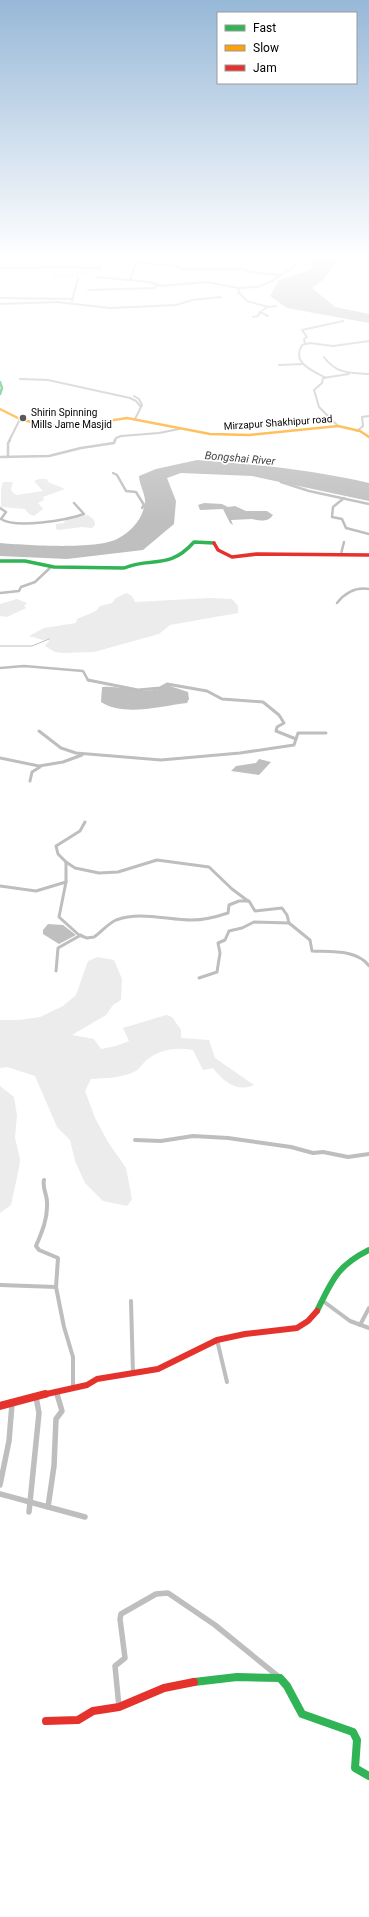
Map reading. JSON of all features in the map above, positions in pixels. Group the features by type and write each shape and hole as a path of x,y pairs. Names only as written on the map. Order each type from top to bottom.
{"street":[{"path":"304,344 299,350 299,359 309,369 326,378"},
{"path":"323,344 333,346 342,344"},
{"path":"324,357 331,368 349,374"},
{"path":"279,365 303,364"},
{"path":"338,426 317,403 314,390 322,383 322,380 326,378 349,374 369,374"},
{"path":"20,379 48,380 121,396 136,401 141,407"},
{"path":"0,382 2,388 0,394"},
{"path":"134,396 139,398 142,405 137,418"},
{"name":"Mirzapur Shakhipur road","path":"0,409 20,419 42,425 68,426 137,418 198,433 224,435 259,434 338,426 357,431 369,437"},
{"path":"357,431 363,426 362,418 369,416"},
{"path":"8,457 8,443 20,419"},
{"path":"0,457 55,455 81,448 114,444 116,438 122,436 159,433 179,429"},
{"path":"113,473 117,475 126,490 136,492 144,505 142,508"},
{"path":"281,482 309,491 369,504"},
{"path":"344,498 333,507 332,517 342,519 346,528 369,534"},
{"path":"0,508 6,512 1,519 10,523 21,523 55,520 84,514 74,503"},
{"path":"0,561 25,561 52,566 124,568 132,564 156,563 182,556 194,542 213,542 216,544 218,550 232,557 257,554 369,555"},
{"path":"341,554 344,542"},
{"path":"0,593 19,591 21,587 37,582 52,566"},
{"path":"337,603 340,598 348,593 359,589 369,589"},
{"path":"0,668 24,666 83,671 88,680 108,686 138,690 160,688 167,684 205,690 222,699 262,702 279,715 284,723 277,727 276,731 296,740"},
{"path":"40,731 61,748 76,753 170,760 240,754 279,748 294,745 298,733 326,733"},
{"path":"30,781 30,774 34,769 85,754"},
{"path":"0,758 29,765 49,765"},
{"path":"85,822 80,831 56,846 58,854 75,868 99,873 118,872 157,860 209,867 249,901 255,911 276,906 282,907 285,910 289,923 310,940 312,951 361,957 365,959 369,966"},
{"path":"66,862 66,882 59,918 86,938 104,931 112,923 127,917 159,917 193,920 216,917 228,913 229,905 238,901 249,901"},
{"path":"0,886 36,891 66,882"},
{"path":"199,978 217,972 220,953 218,943 225,940 229,931 242,928 254,922 289,923"},
{"path":"56,971 58,948 81,935"},
{"path":"135,1140 161,1141 193,1136 228,1138 291,1147 313,1153 323,1152 348,1157 369,1154"},
{"path":"44,1180 43,1185 47,1205 43,1230 36,1246 39,1250 58,1258 56,1287 64,1327 73,1357 73,1387"},
{"path":"0,1406 56,1391 86,1385 97,1379 133,1374 164,1367 217,1340 245,1334 296,1328 311,1319 323,1301 334,1275 339,1269 353,1257 369,1250"},
{"path":"0,1285 56,1287"},
{"path":"131,1301 133,1374"},
{"path":"323,1301 342,1316 369,1328"},
{"path":"360,1325 369,1308"},
{"path":"217,1340 227,1382"},
{"path":"48,1508 54,1466 56,1419 62,1412 56,1391"},
{"path":"29,1512 38,1423 36,1397"},
{"path":"0,1485 9,1441 12,1404"},
{"path":"0,1494 85,1517"},
{"path":"119,1706 115,1666 125,1658 120,1619 121,1614 161,1593 176,1597 230,1636 280,1678 288,1687 296,1707 302,1714 340,1726 353,1732 357,1740 355,1768 369,1776"},
{"path":"46,1721 78,1720 93,1711 119,1706 164,1688 182,1684 232,1677 262,1676 280,1678"}],"shaded area":[{"path":"197,460 284,468 327,474 369,483 369,501 252,476 181,473 167,478 176,501 174,524 143,550 67,559 0,556 0,543 42,546 77,546 93,545 117,539 136,524 142,514 145,499 139,476 156,469"},
{"path":"39,479 47,479 48,482 65,489 43,497 44,500 38,503 43,509 34,516 29,514 25,509 1,507 1,489 3,482 13,482 11,489 13,493 17,495 43,491 34,481"},
{"path":"204,503 222,504 228,507 235,506 246,511 267,511 273,515 267,520 263,521 245,517 252,519 231,520 233,525 230,523 223,509 200,510 198,505"},
{"path":"88,515 94,520 95,525 92,528 82,527 56,529 56,524 64,523 66,519"},
{"path":"126,593 132,596 135,602 209,598 232,599 238,606 238,613 170,625 159,634 94,652 55,652 45,646 49,641 48,639 43,640 29,636 44,628 76,623 77,619 96,611 100,606 112,603 116,598"},
{"path":"17,599 27,603 24,606 26,608 7,617 0,616 0,604"},
{"path":"167,685 188,692 189,699 187,703 131,710 120,709 101,702 102,687 153,690"},
{"path":"259,759 271,762 259,775 231,771 236,766 256,763"},
{"path":"48,924 63,925 76,935 59,944 43,934 43,930"},
{"path":"98,957 114,960 122,979 121,1000 113,1005 106,1015 72,1035 94,1039 101,1049 116,1046 129,1041 123,1028 166,1015 172,1017 181,1030 181,1038 209,1040 215,1058 254,1085 242,1088 236,1087 221,1077 213,1068 203,1070 193,1050 181,1049 158,1053 146,1060 136,1071 129,1074 91,1079 85,1091 95,1118 108,1142 126,1168 132,1199 127,1206 103,1201 85,1183 75,1161 70,1140 57,1127 35,1076 7,1067 0,1068 0,1020 19,1020 40,1017 63,1006 76,995 88,961"},
{"path":"0,1086 14,1097 17,1115 15,1138 20,1159 11,1205 0,1213"}],"waterway":[{"path":"0,646 32,646 49,639"}],"traffic: fast":[{"path":"0,382 2,388 0,394"},
{"path":"0,561 25,561 54,567 124,568 135,564 154,563 171,559 181,554 194,542 214,543"},
{"path":"317,1311 331,1282 341,1268 357,1256 369,1250"},
{"path":"194,1682 237,1677 280,1678 287,1686 302,1714 353,1732 357,1740 355,1768 369,1776"}],"traffic: slow":[{"path":"0,409 20,419 42,425 75,426 127,418 210,434 249,435 338,426 360,431 369,437"}],"traffic: jam":[{"path":"214,543 218,550 232,557 257,554 369,555"},
{"path":"0,1406 56,1391 87,1385 97,1379 158,1369 217,1340 245,1334 297,1328 308,1321 317,1311"},
{"path":"46,1721 78,1720 93,1711 119,1707 164,1688 194,1682"}],"place":[{"name":"Shirin Spinning Mills Jame Masjid","path":"23,418"}],"water label":[{"name":"Bongshai River","path":"240,458"}]}
